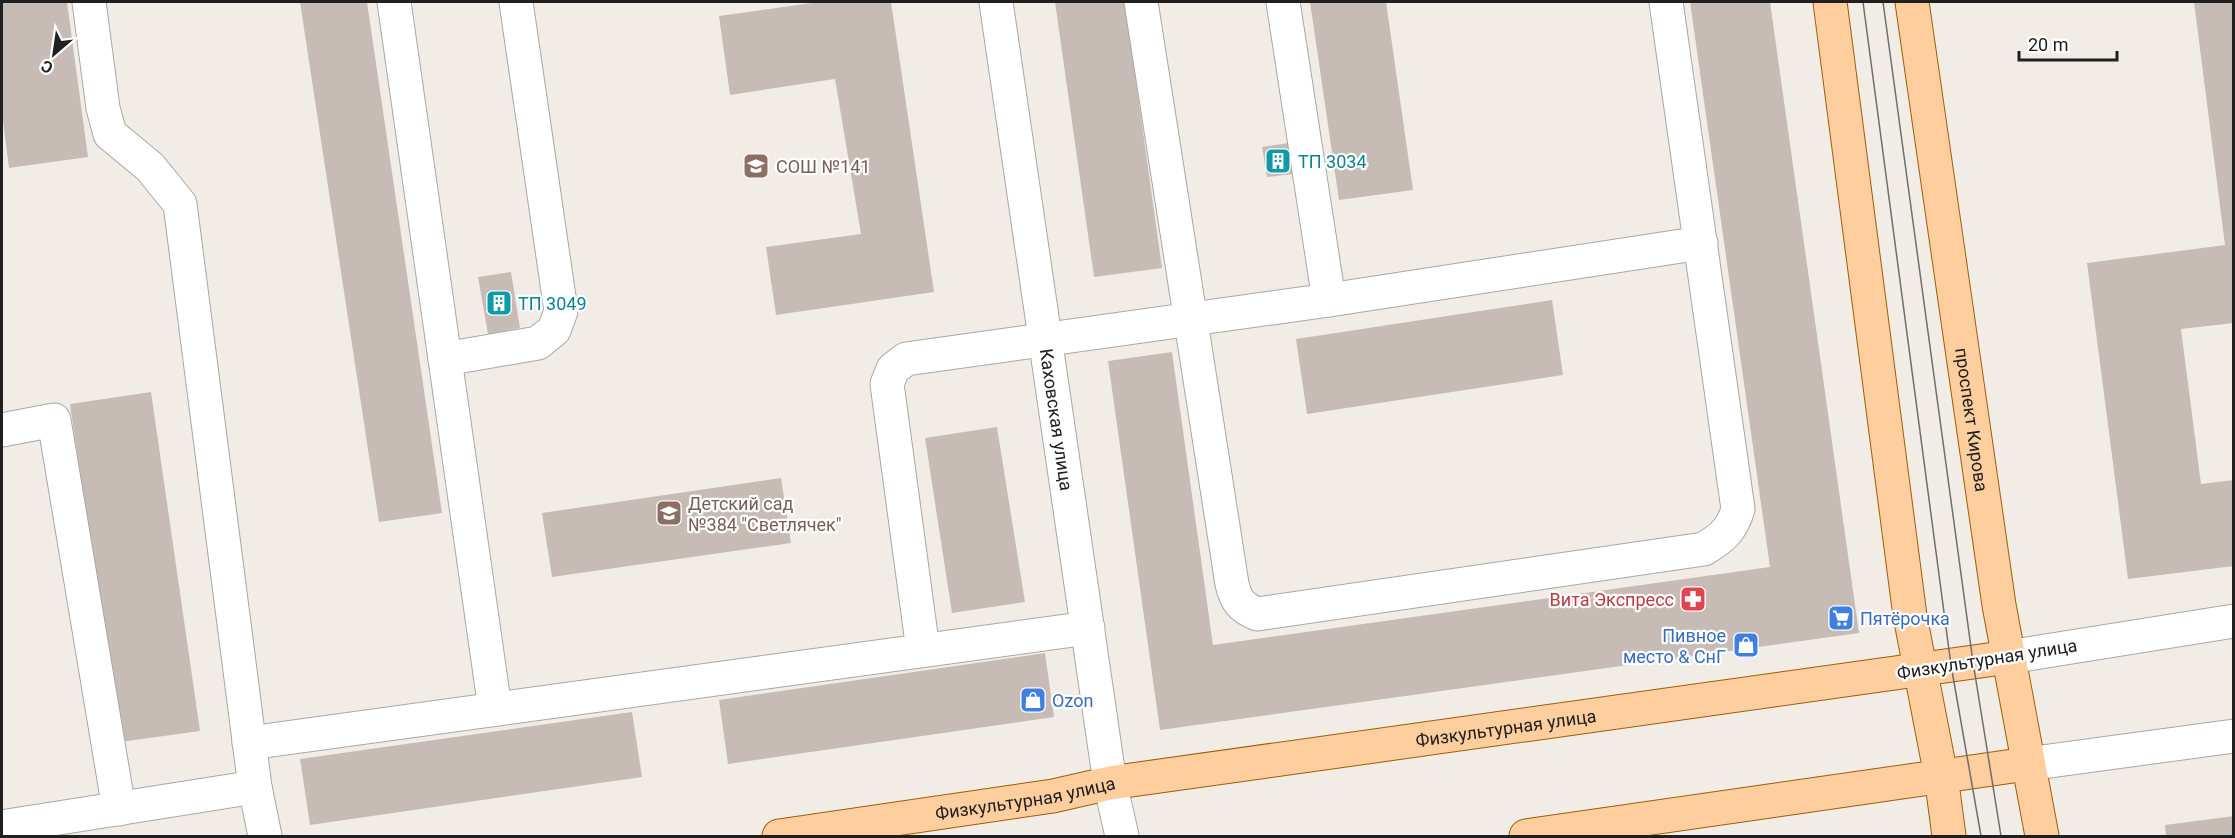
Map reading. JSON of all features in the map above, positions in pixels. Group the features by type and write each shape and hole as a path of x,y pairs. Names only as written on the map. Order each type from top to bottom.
{"main road":[{"path":"1830,2 1910,616 1941,776 1949,837"},
{"name":"проспект Кирова","path":"1912,2 1998,593 2027,764 2042,837"},
{"name":"Физкультурная улица","path":"779,837 1053,796 1110,783 2009,657"},
{"path":"1526,837 2027,764"}],"street":[{"path":"88,2 103,108 110,134 150,167 180,204 249,743 265,837"},
{"path":"394,2 495,709"},
{"path":"445,359 538,343 554,330 561,311 516,2"},
{"name":"Каховская улица","path":"996,2 1110,783 1122,837"},
{"path":"1141,2 1235,596 1242,608 1257,614 1704,549 1723,538 1734,524 1738,509 1666,2"},
{"path":"1283,2 1329,300"},
{"path":"923,651 887,384 893,369 906,359 1329,300 1701,243"},
{"path":"2,430 54,420 119,809"},
{"name":"Физкультурная улица","path":"2009,657 2234,621"},
{"path":"249,743 1088,628"},
{"path":"2027,764 2234,736"},
{"path":"2,827 255,787"}],"building":[{"path":"2,2 67,2 88,157 9,168 2,113"},
{"path":"300,2 367,2 442,513 379,522"},
{"path":"819,2 891,2 934,292 776,315 766,247 861,234 835,79 730,95 719,16"},
{"path":"1055,2 1125,2 1162,268 1094,277"},
{"path":"1310,2 1386,2 1413,190 1339,200"},
{"path":"1690,2 1770,2 1859,633 1160,730 1108,361 1172,352 1213,645 1770,567"},
{"path":"2194,2 2234,2 2234,323 2181,329 2201,484 2234,480 2234,566 2128,579 2087,263 2225,245"},
{"name":"ТП 3034","path":"1289,143 1293,174 1267,177 1262,147"},
{"name":"ТП 3049","path":"511,272 520,328 488,334 478,277"},
{"path":"1552,300 1563,375 1307,414 1296,339"},
{"path":"151,392 200,731 120,742 70,404"},
{"path":"997,427 1025,602 952,613 925,438"},
{"path":"781,478 791,543 552,577 542,513"},
{"path":"1045,653 1054,717 728,764 719,700"},
{"path":"632,712 642,777 310,825 300,759"},
{"path":"2234,816 2234,836 2166,836 2165,825"}],"tram line":[{"path":"1863,2 1951,665 1981,836"},
{"path":"1883,2 1973,662 2001,836"}],"place":[{"name":"ТП 3034","path":"1278,161"},
{"name":"СОШ №141","path":"756,166"},
{"name":"ТП 3049","path":"499,303"},
{"name":"Детский сад №384 \"Светлячек\"","path":"669,513"},
{"name":"Вита Экспресс","path":"1693,599"},
{"name":"Пятёрочка","path":"1841,618"},
{"name":"Пивное место & СнГ","path":"1746,645"},
{"name":"Ozon","path":"1033,700"}]}
